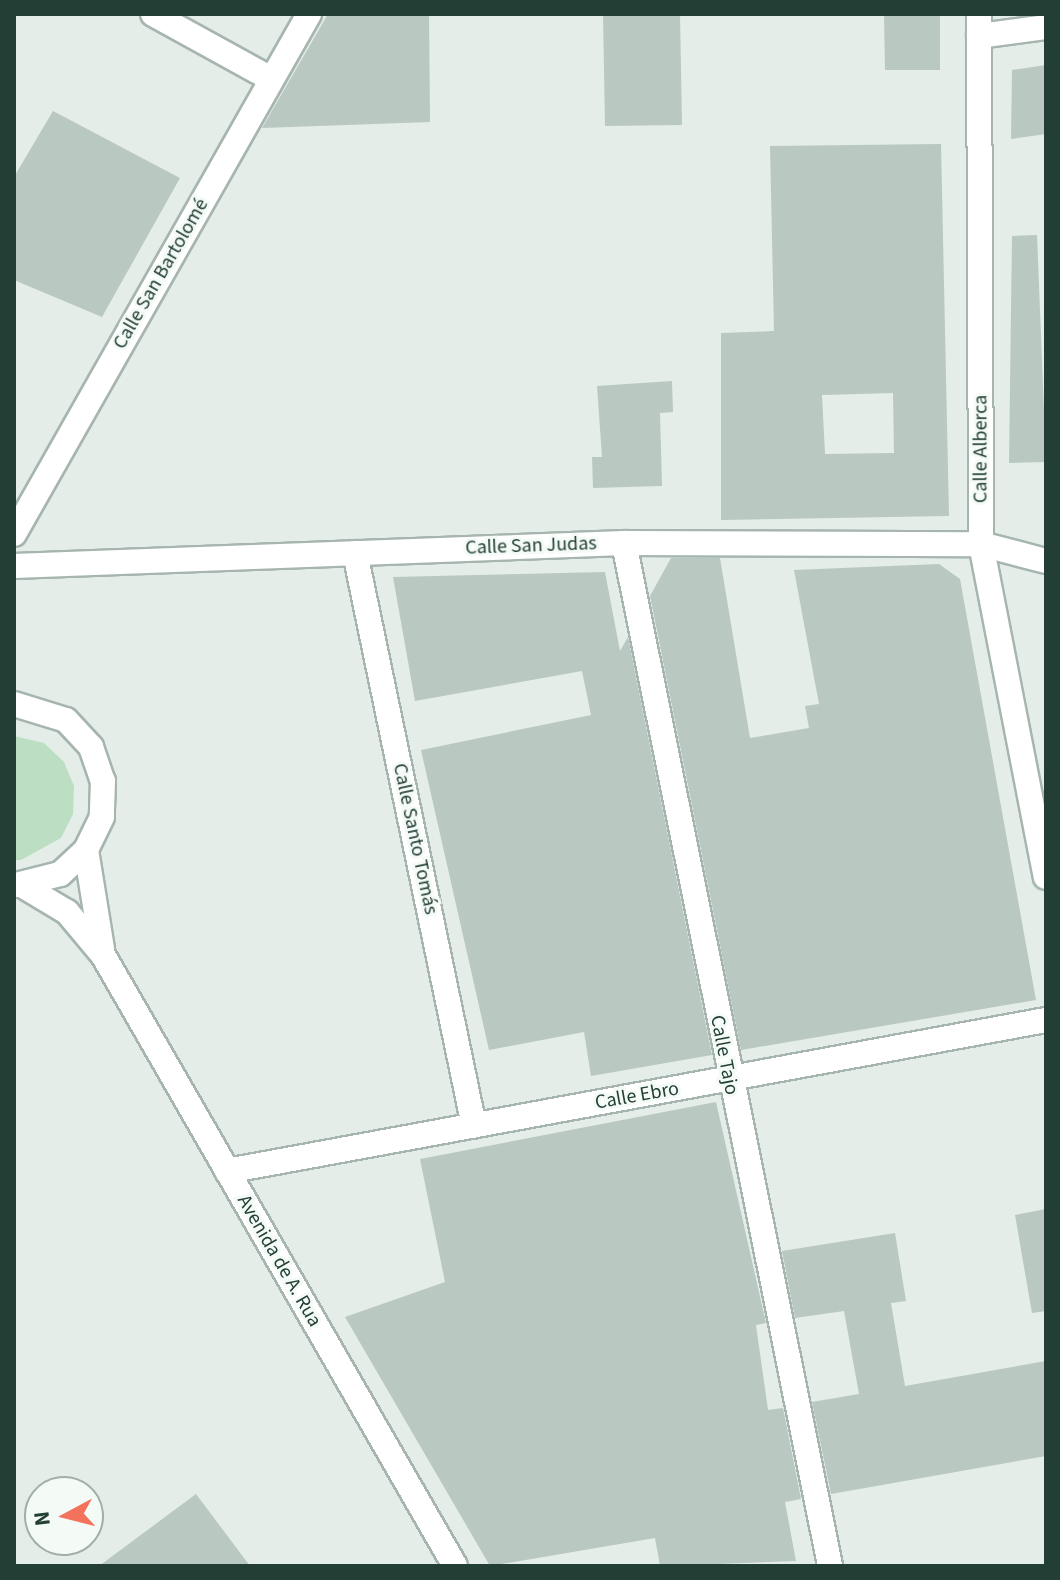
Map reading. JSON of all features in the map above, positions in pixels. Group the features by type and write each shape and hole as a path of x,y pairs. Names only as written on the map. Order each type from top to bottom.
{"street":[{"path":"153,14 271,79"},
{"name":"Calle San Bartolomé","path":"14,534 309,14"},
{"path":"979,25 1046,27"},
{"name":"Calle Alberca","path":"979,25 981,544 1046,877"},
{"name":"Calle San Judas","path":"14,566 624,543 981,544 1046,561"},
{"name":"Calle Tajo","path":"624,543 729,1079 830,1566"},
{"name":"Calle Santo Tomás","path":"355,553 474,1126"},
{"path":"14,704 66,720 91,747 103,781 102,805 86,850 60,874 20,886"},
{"name":"Avenida de A. Rua","path":"86,850 88,897 103,955"},
{"name":"Avenida de A. Rua","path":"20,886 67,912 103,955 455,1566"},
{"name":"Calle Ebro","path":"227,1171 1046,1020"}],"green space":[{"path":"14,736 44,743 64,762 74,786 73,814 61,838 21,860 14,860"}],"building":[{"path":"328,14 429,14 430,122 262,128"},
{"path":"603,14 680,14 682,125 605,126"},
{"path":"884,14 940,14 940,70 885,70"},
{"path":"1046,65 1046,134 1011,139 1012,70"},
{"path":"53,111 180,178 102,317 14,280 14,177"},
{"path":"941,144 949,516 721,520 721,333 774,331 770,146","holes":["893,393 894,453 825,454 822,395"]},
{"path":"1037,235 1046,462 1009,463 1012,236"},
{"path":"672,381 673,412 660,413 662,486 593,488 592,457 602,457 597,386"},
{"path":"671,558 720,558 750,738 809,728 805,706 819,704 794,570 939,564 960,579 1036,1000 741,1050 650,596"},
{"path":"605,572 620,651 628,637 712,1055 591,1076 584,1032 489,1050 421,750 591,715 582,671 415,701 393,577"},
{"path":"716,1102 766,1323 756,1325 768,1410 783,1408 801,1499 785,1502 796,1561 660,1566 655,1538 490,1566 345,1317 445,1282 420,1159"},
{"path":"1046,1209 1046,1311 1032,1313 1015,1215"},
{"path":"895,1233 906,1301 891,1303 905,1386 1046,1361 1046,1456 831,1494 812,1402 859,1394 844,1311 795,1318 782,1251"},
{"path":"196,1494 250,1566 99,1566"}]}
